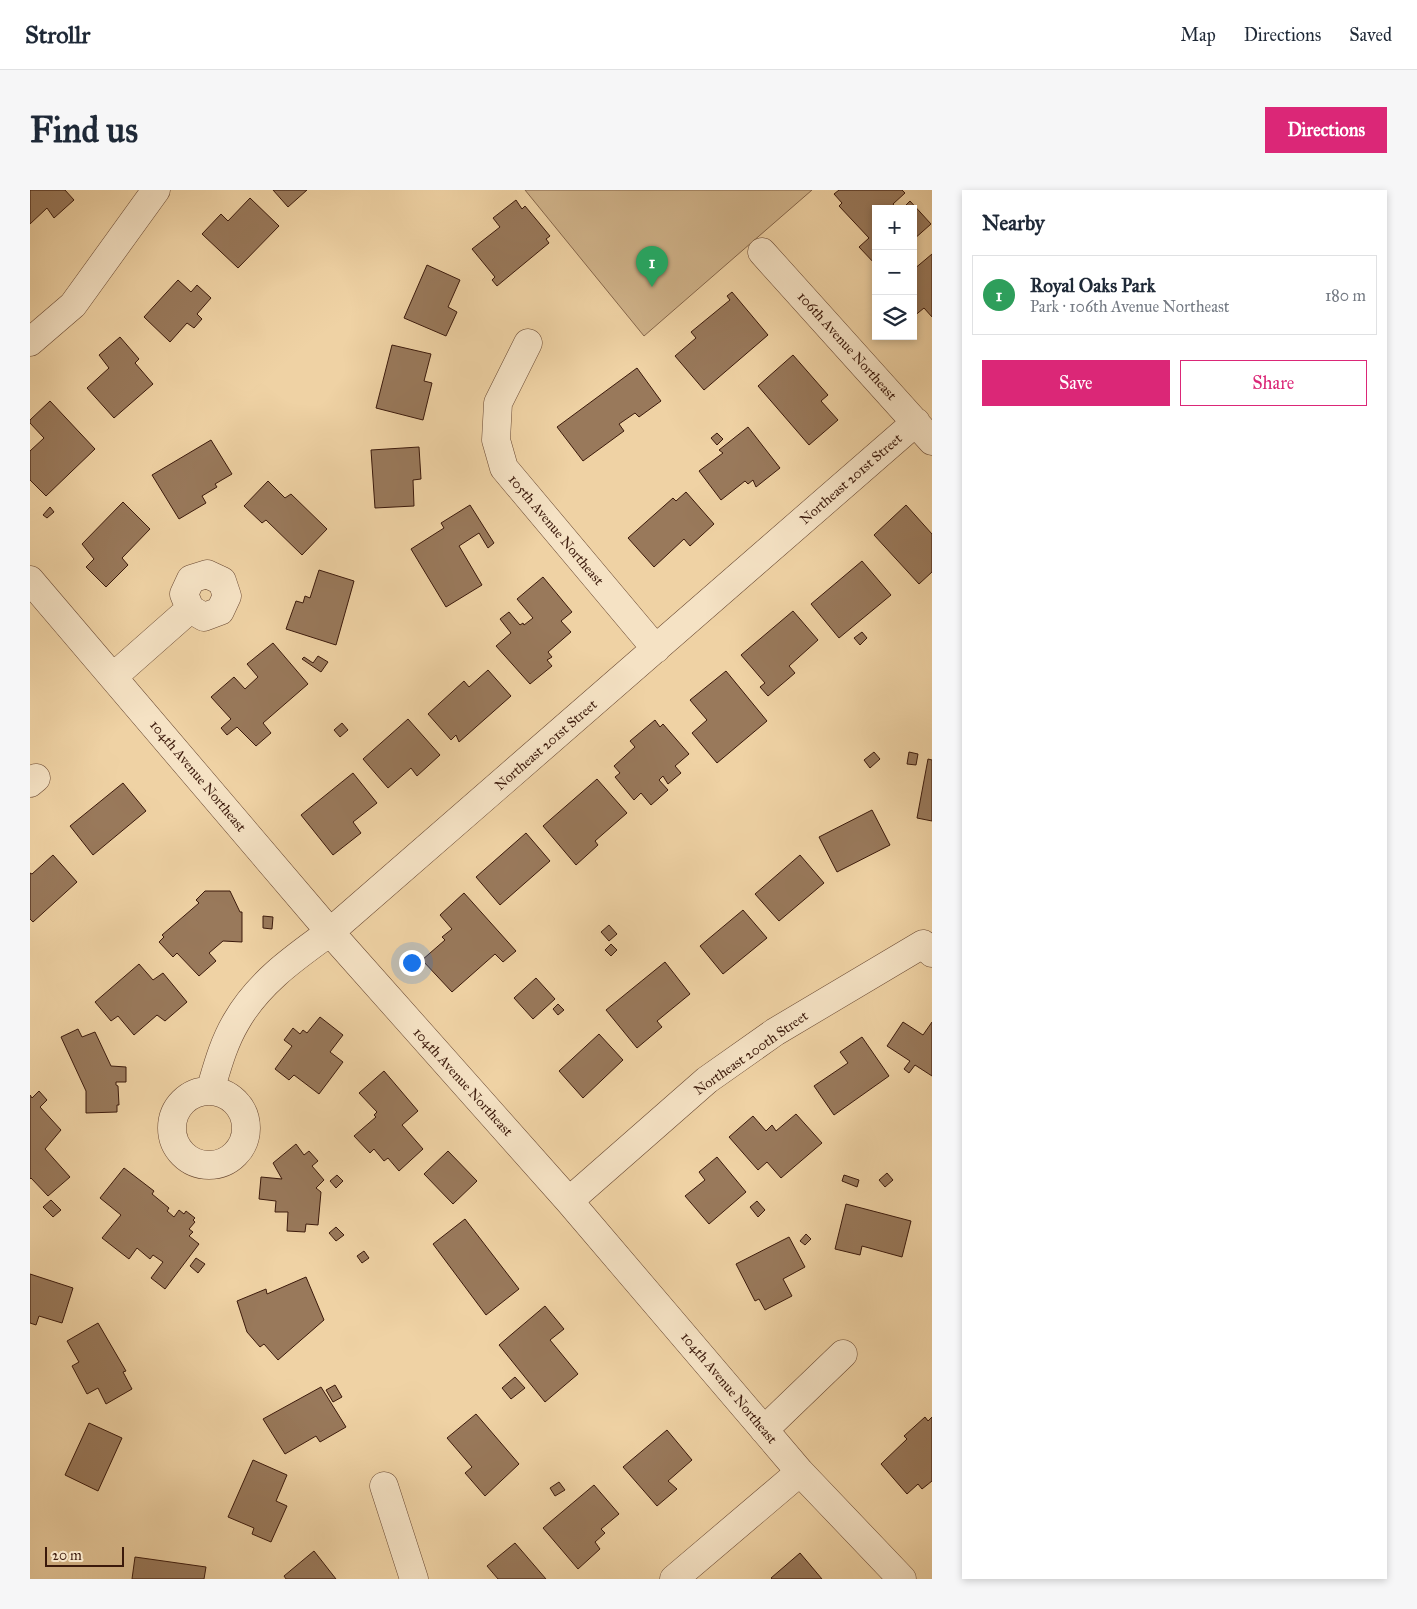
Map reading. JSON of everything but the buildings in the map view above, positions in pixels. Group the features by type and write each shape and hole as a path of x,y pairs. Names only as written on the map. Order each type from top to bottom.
{"street":[{"path":"30,342 73,305 156,190"},
{"name":"106th Avenue Northeast","path":"762,252 924,432"},
{"name":"105th Avenue Northeast","path":"528,343 498,403 496,440 504,468 656,649"},
{"name":"Northeast 201st Street","path":"210,1091 223,1049 235,1023 265,983 289,961 330,932 656,649 924,432"},
{"name":"104th Avenue Northeast","path":"30,580 330,932 569,1201 800,1472 902,1579"},
{"path":"113,677 190,609"},
{"name":"Northeast 200th Street","path":"569,1201 707,1080 775,1032 928,948"},
{"path":"764,1430 844,1354"},
{"path":"674,1579 800,1472"},
{"path":"384,1486 414,1579"}],"shaded area":[{"path":"525,190 812,190 644,336"}],"place":[{"name":"Royal Oaks Park","path":"652,287"}]}
